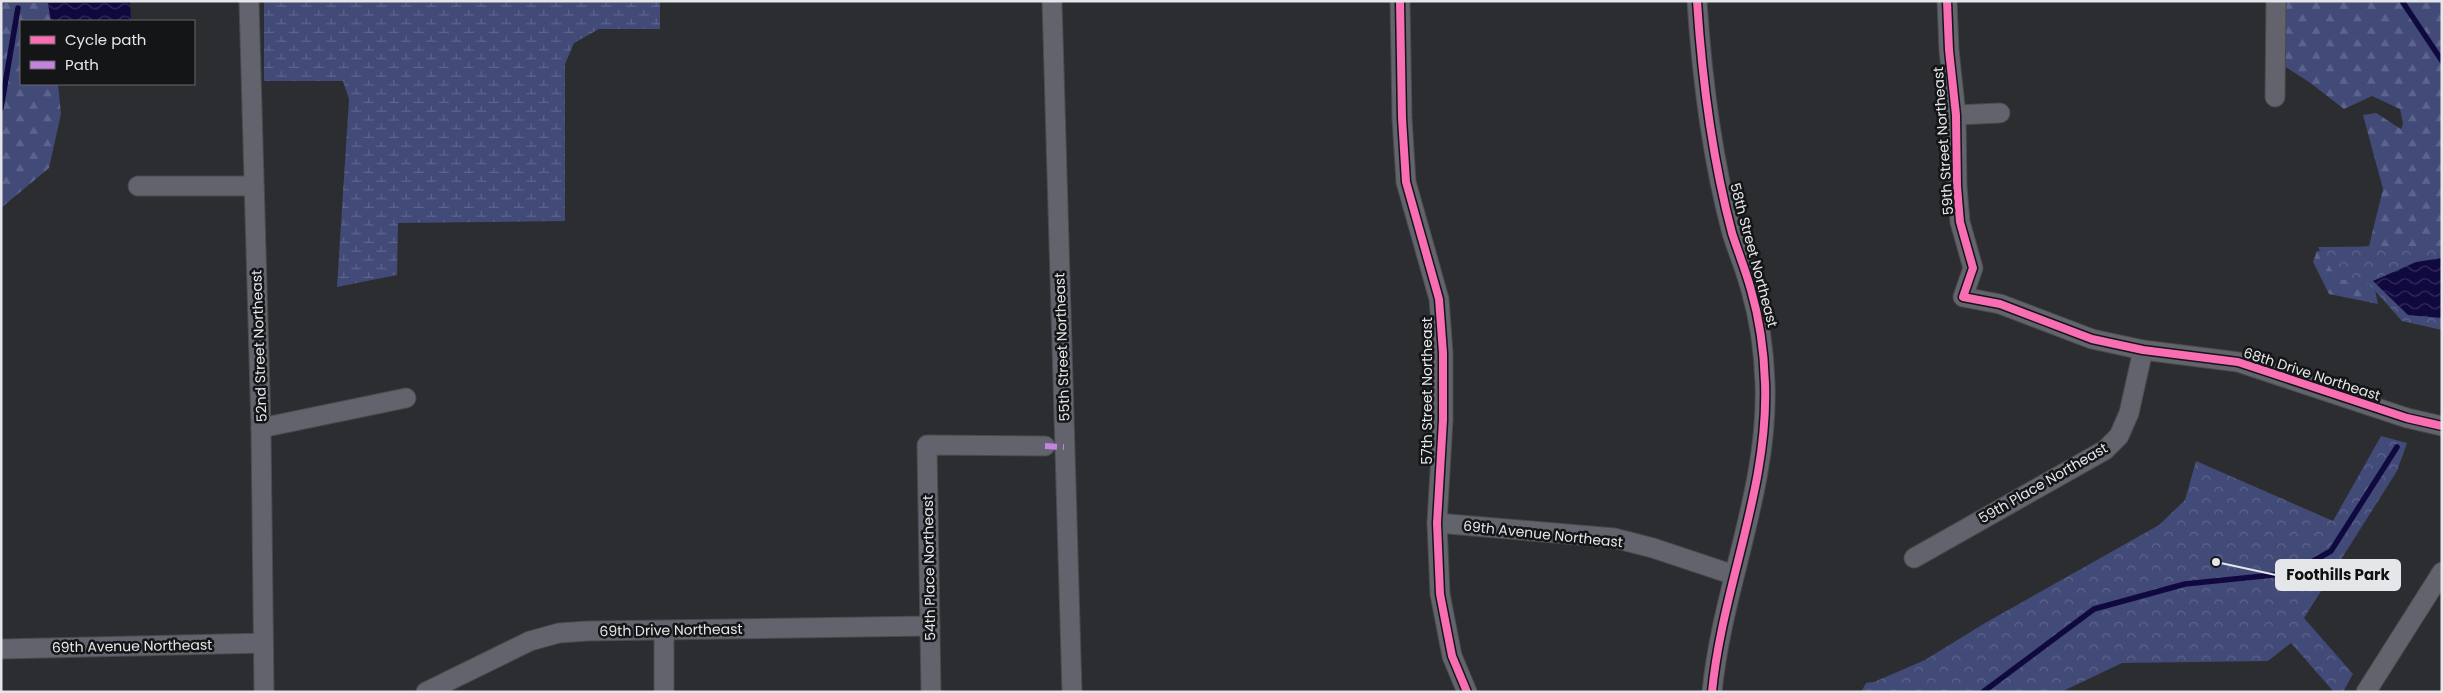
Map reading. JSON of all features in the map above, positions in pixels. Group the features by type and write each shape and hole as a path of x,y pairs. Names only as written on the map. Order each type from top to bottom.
{"street":[{"name":"52nd Street Northeast","path":"249,1 261,428 264,692"},
{"name":"55th Street Northeast","path":"1052,1 1072,692"},
{"name":"57th Street Northeast","path":"1400,1 1402,118 1406,182 1439,299 1443,420 1437,523 1440,594 1452,656 1467,692"},
{"name":"58th Street Northeast","path":"1697,1 1700,54 1716,156 1732,233 1751,289 1762,336 1765,385 1762,441 1714,664 1712,692"},
{"name":"59th Street Northeast","path":"1947,1 1949,50 1956,115 1957,186 1960,222 1973,268 1963,297 2000,304 2043,322 2092,339 2143,350"},
{"path":"2275,97 2276,1"},
{"name":"59th Street Northeast","path":"1956,115 2000,113"},
{"path":"138,186 254,186"},
{"name":"68th Drive Northeast","path":"2143,350 2238,362 2407,418 2442,426"},
{"name":"59th Place Northeast","path":"1914,558 2105,450 2119,436 2129,413 2143,350"},
{"path":"261,428 406,398"},
{"name":"54th Place Northeast","path":"931,692 927,445 1045,446"},
{"name":"69th Avenue Northeast","path":"1437,523 1614,538 1653,548 1734,575"},
{"path":"2366,692 2442,572"},
{"name":"69th Drive Northeast","path":"426,692 530,640 552,635 588,631 930,626"},
{"path":"664,631 664,692"},
{"name":"69th Avenue Northeast","path":"1,649 262,643"}],"green space":[{"path":"264,1 660,1 660,29 599,29 574,43 565,64 565,221 398,223 397,275 337,287 349,99 343,81 264,81"},
{"path":"2271,1 2442,1 2442,258 2373,281 2378,304 2329,294 2313,262 2317,251 2369,246 2383,189 2363,115 2376,113 2401,129 2403,124 2400,109 2372,96 2344,109 2309,82 2281,64"},
{"path":"1,3 48,3 51,20 20,20 20,85 58,85 61,114 49,168 1,208"},
{"path":"2442,246 2442,330 2402,321 2368,283 2337,279 2318,247"},
{"path":"2381,436 2407,443 2397,471 2304,618 2353,674 2343,692 2334,692 2291,643 2268,661 2122,663 2061,692 1861,692 1866,683 1874,682 1925,660 1985,623 2159,525 2185,500 2196,461 2333,521"}],"water":[{"path":"130,2 131,20 51,20 48,3"},
{"path":"2442,258 2442,318 2408,315 2373,281 2416,262"}],"waterway":[{"path":"2402,1 2442,61"},
{"path":"1,108 18,8"},
{"path":"1983,692 2094,609 2185,584 2292,573 2331,551 2397,447"}],"marked path":[{"path":"1045,446 1064,447"}],"cycle path":[{"path":"1400,1 1402,118 1406,182 1439,299 1443,353 1443,420 1437,523 1440,594 1452,656 1467,692"},
{"path":"1697,1 1705,89 1713,147 1732,233 1757,313 1763,348 1765,383 1760,461 1717,653 1712,692"},
{"path":"1947,1 1949,50 1956,115 1957,186 1960,222 1973,268 1963,297 2000,304 2092,339 2143,350 2238,362 2407,418 2442,426"}],"place":[{"name":"Foothills Park","path":"2216,562"}]}
